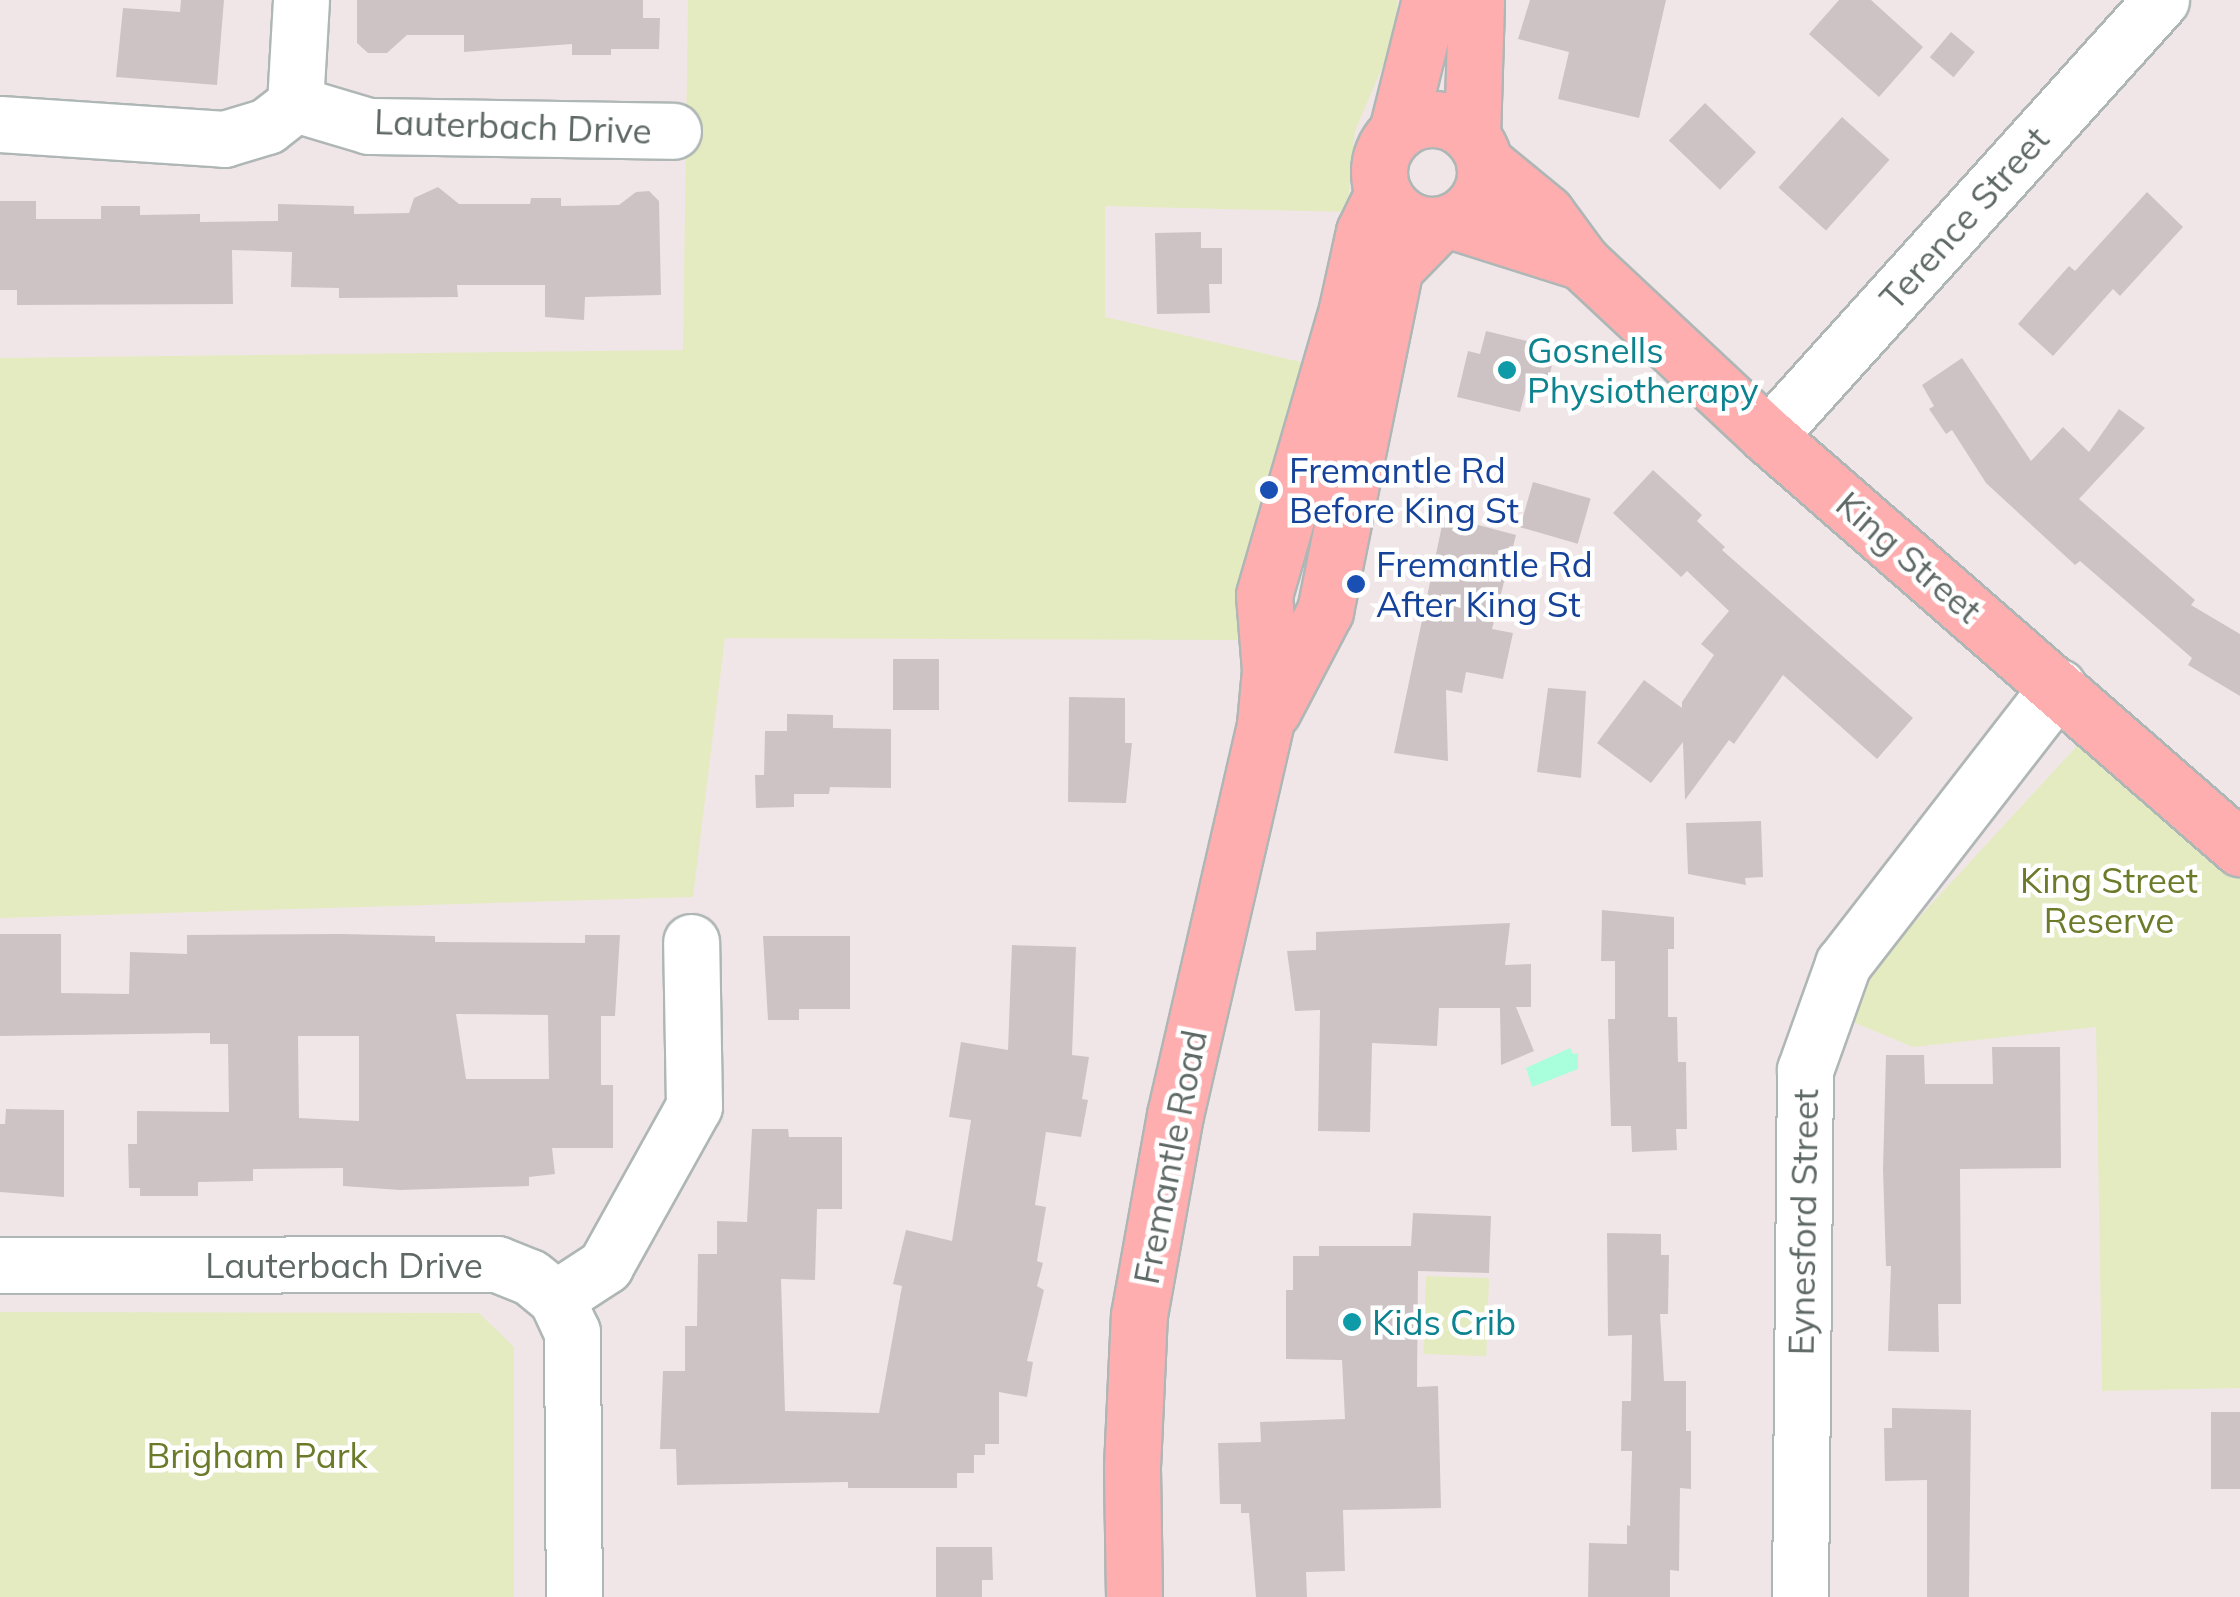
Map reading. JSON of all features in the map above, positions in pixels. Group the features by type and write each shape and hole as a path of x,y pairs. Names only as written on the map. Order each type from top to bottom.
{"main road":[{"path":"1430,0 1397,131 1380,160 1383,193 1405,218 1445,223 1478,199 1476,0"},
{"path":"1397,131 1412,122 1444,120 1478,149"},
{"name":"King Street","path":"1478,149 1546,213 1582,262 1768,436 2240,848"},
{"name":"Fremantle Road","path":"1134,1597 1132,1467 1139,1315 1175,1115 1265,724 1270,670 1264,594 1347,309 1364,232 1383,193"},
{"name":"King Street","path":"1445,223 1582,262"},
{"name":"Fremantle Road","path":"1265,724 1325,611 1395,268 1445,223"}],"street":[{"path":"0,124 224,139 267,126 295,104 300,0"},
{"name":"Terence Street","path":"1768,436 2161,0"},
{"name":"Lauterbach Drive","path":"295,104 369,126 673,131"},
{"name":"Eynesford Street","path":"1800,1597 1805,1070 1843,964 2058,687"},
{"path":"574,1597 572,1332 556,1298 605,1266 694,1106 691,942"},
{"name":"Lauterbach Drive","path":"0,1265 497,1264 530,1277 556,1298"}],"green space":[{"path":"688,0 1398,0 1391,47 1355,131 1347,212 1105,206 1105,317 1314,365 1237,640 725,638 693,897 0,918 0,358 683,350"},
{"name":"King Street Reserve","path":"2098,723 2240,848 2240,1388 2102,1391 2096,1027 1913,1047 1831,1013"},
{"path":"1426,1276 1489,1278 1486,1356 1423,1354"},
{"name":"Brigham Park","path":"0,1312 479,1313 514,1347 514,1597 0,1597"}],"shaded area":[{"path":"1570,1048 1573,1054 1578,1053 1578,1069 1532,1087 1526,1068"}],"building":[{"path":"181,0 224,0 217,85 116,77 123,8 180,12"},
{"path":"357,0 643,0 643,18 660,18 659,49 611,49 611,55 572,55 572,44 464,52 464,35 407,35 387,53 368,53 357,43"},
{"path":"1530,0 1666,0 1639,118 1558,99 1569,52 1518,39"},
{"path":"1839,0 1871,0 1923,47 1879,97 1809,34"},
{"path":"1951,32 1975,52 1954,77 1930,57"},
{"path":"1705,103 1756,152 1720,190 1669,140"},
{"path":"1842,117 1890,160 1826,230 1778,188"},
{"path":"438,187 459,204 530,204 531,198 561,198 561,206 619,205 636,192 649,191 659,201 661,295 585,297 584,320 545,317 545,285 457,285 458,297 339,298 339,288 291,287 292,252 232,250 233,304 17,305 17,290 0,290 0,201 36,201 36,219 101,219 101,206 140,206 140,215 200,214 200,222 278,221 278,204 354,206 354,214 409,213 414,198"},
{"path":"2147,192 2183,227 2120,296 2113,289 2053,356 2018,324 2069,266 2075,271"},
{"path":"1201,232 1201,248 1222,248 1222,284 1209,284 1210,313 1157,314 1155,233"},
{"name":"Gosnells Physiotherapy","path":"1486,331 1556,348 1546,390 1527,385 1520,412 1457,397 1468,351 1480,354"},
{"path":"1962,358 2031,461 2063,427 2089,452 2119,409 2145,428 2079,499 2195,600 2191,605 2240,634 2240,696 2188,665 2192,658 2080,561 2075,565 1986,483 1952,430 1946,434 1929,409 1934,406 1922,385"},
{"path":"1653,470 1702,515 1697,521 1725,547 1722,550 1913,718 1877,759 1783,675 1734,744 1729,740 1685,800 1683,742 1651,783 1597,743 1644,680 1682,708 1682,702 1714,655 1701,644 1729,611 1687,571 1681,577 1613,513"},
{"path":"1533,482 1591,499 1578,544 1520,527"},
{"path":"1444,516 1516,535 1492,629 1513,633 1503,679 1466,672 1462,693 1446,690 1448,761 1394,753"},
{"path":"893,659 939,659 939,710 893,710"},
{"path":"1548,688 1586,691 1581,778 1537,772"},
{"path":"1069,697 1125,698 1125,743 1132,743 1126,803 1068,802"},
{"path":"787,714 833,715 833,728 891,729 891,788 830,787 829,794 794,794 794,807 756,808 755,775 764,775 765,731 787,731"},
{"path":"1761,821 1763,877 1745,878 1746,885 1688,874 1686,823"},
{"path":"1602,910 1674,917 1674,949 1668,949 1668,1017 1677,1017 1678,1062 1686,1062 1687,1129 1676,1129 1677,1150 1632,1152 1631,1126 1611,1126 1608,1019 1615,1019 1615,961 1601,961"},
{"path":"1510,923 1505,965 1531,964 1531,1007 1516,1007 1534,1051 1501,1065 1500,1008 1439,1008 1437,1046 1372,1043 1370,1132 1318,1131 1320,1010 1295,1011 1287,951 1316,950 1316,932"},
{"path":"0,934 61,934 61,993 129,994 130,952 187,954 187,935 340,934 435,936 435,942 585,943 585,935 620,935 615,1016 601,1016 601,1085 613,1085 613,1148 552,1148 555,1174 529,1177 529,1186 400,1190 343,1186 343,1168 253,1169 253,1181 198,1182 198,1196 140,1196 140,1188 129,1188 128,1144 137,1144 137,1111 229,1112 228,1044 210,1044 210,1033 0,1036","holes":["456,1014 548,1015 549,1079 466,1079","298,1036 359,1036 359,1121 299,1118"]},
{"path":"763,936 850,936 850,1009 799,1009 799,1020 768,1020"},
{"path":"1012,945 1076,947 1072,1055 1089,1057 1082,1099 1088,1100 1081,1137 1046,1132 1035,1205 1046,1207 1037,1261 1043,1263 1037,1286 1044,1290 1027,1361 1033,1362 1027,1397 999,1392 999,1444 985,1444 985,1455 974,1455 974,1473 957,1473 957,1488 848,1488 848,1482 677,1485 676,1449 660,1449 663,1371 685,1371 685,1326 697,1326 698,1254 717,1254 717,1221 747,1222 752,1129 788,1129 789,1137 842,1137 842,1209 817,1209 815,1280 781,1279 785,1411 879,1413 902,1286 893,1284 906,1230 952,1241 971,1120 949,1117 961,1042 1008,1050"},
{"path":"1992,1047 2060,1047 2061,1168 1960,1169 1961,1304 1938,1304 1939,1352 1888,1351 1891,1266 1886,1266 1883,1169 1886,1055 1924,1055 1925,1084 1993,1084"},
{"path":"6,1109 64,1110 64,1197 0,1192 0,1124 5,1124"},
{"path":"1413,1213 1491,1216 1489,1273 1418,1271 1417,1387 1438,1386 1441,1508 1343,1510 1345,1571 1306,1572 1307,1597 1256,1597 1249,1513 1241,1513 1241,1504 1220,1504 1218,1443 1261,1442 1260,1422 1345,1419 1342,1360 1286,1359 1286,1290 1293,1290 1293,1256 1319,1256 1319,1246 1411,1246"},
{"path":"1607,1233 1661,1234 1661,1255 1669,1255 1668,1314 1660,1314 1664,1381 1686,1381 1686,1431 1691,1431 1691,1489 1680,1488 1679,1571 1670,1570 1670,1597 1588,1597 1589,1543 1627,1544 1627,1525 1630,1526 1632,1451 1621,1451 1622,1401 1631,1401 1632,1335 1608,1336"},
{"path":"1892,1408 1971,1410 1969,1597 1927,1597 1927,1480 1885,1481 1884,1428 1892,1428"},
{"path":"2211,1412 2240,1412 2240,1489 2211,1489"},
{"path":"936,1547 992,1547 993,1580 982,1580 982,1597 936,1597"}],"place":[{"name":"Gosnells Physiotherapy","path":"1507,370"},
{"name":"Fremantle Rd Before King St","path":"1269,490"},
{"name":"Fremantle Rd After King St","path":"1356,584"},
{"name":"Kids Crib","path":"1352,1322"}]}
